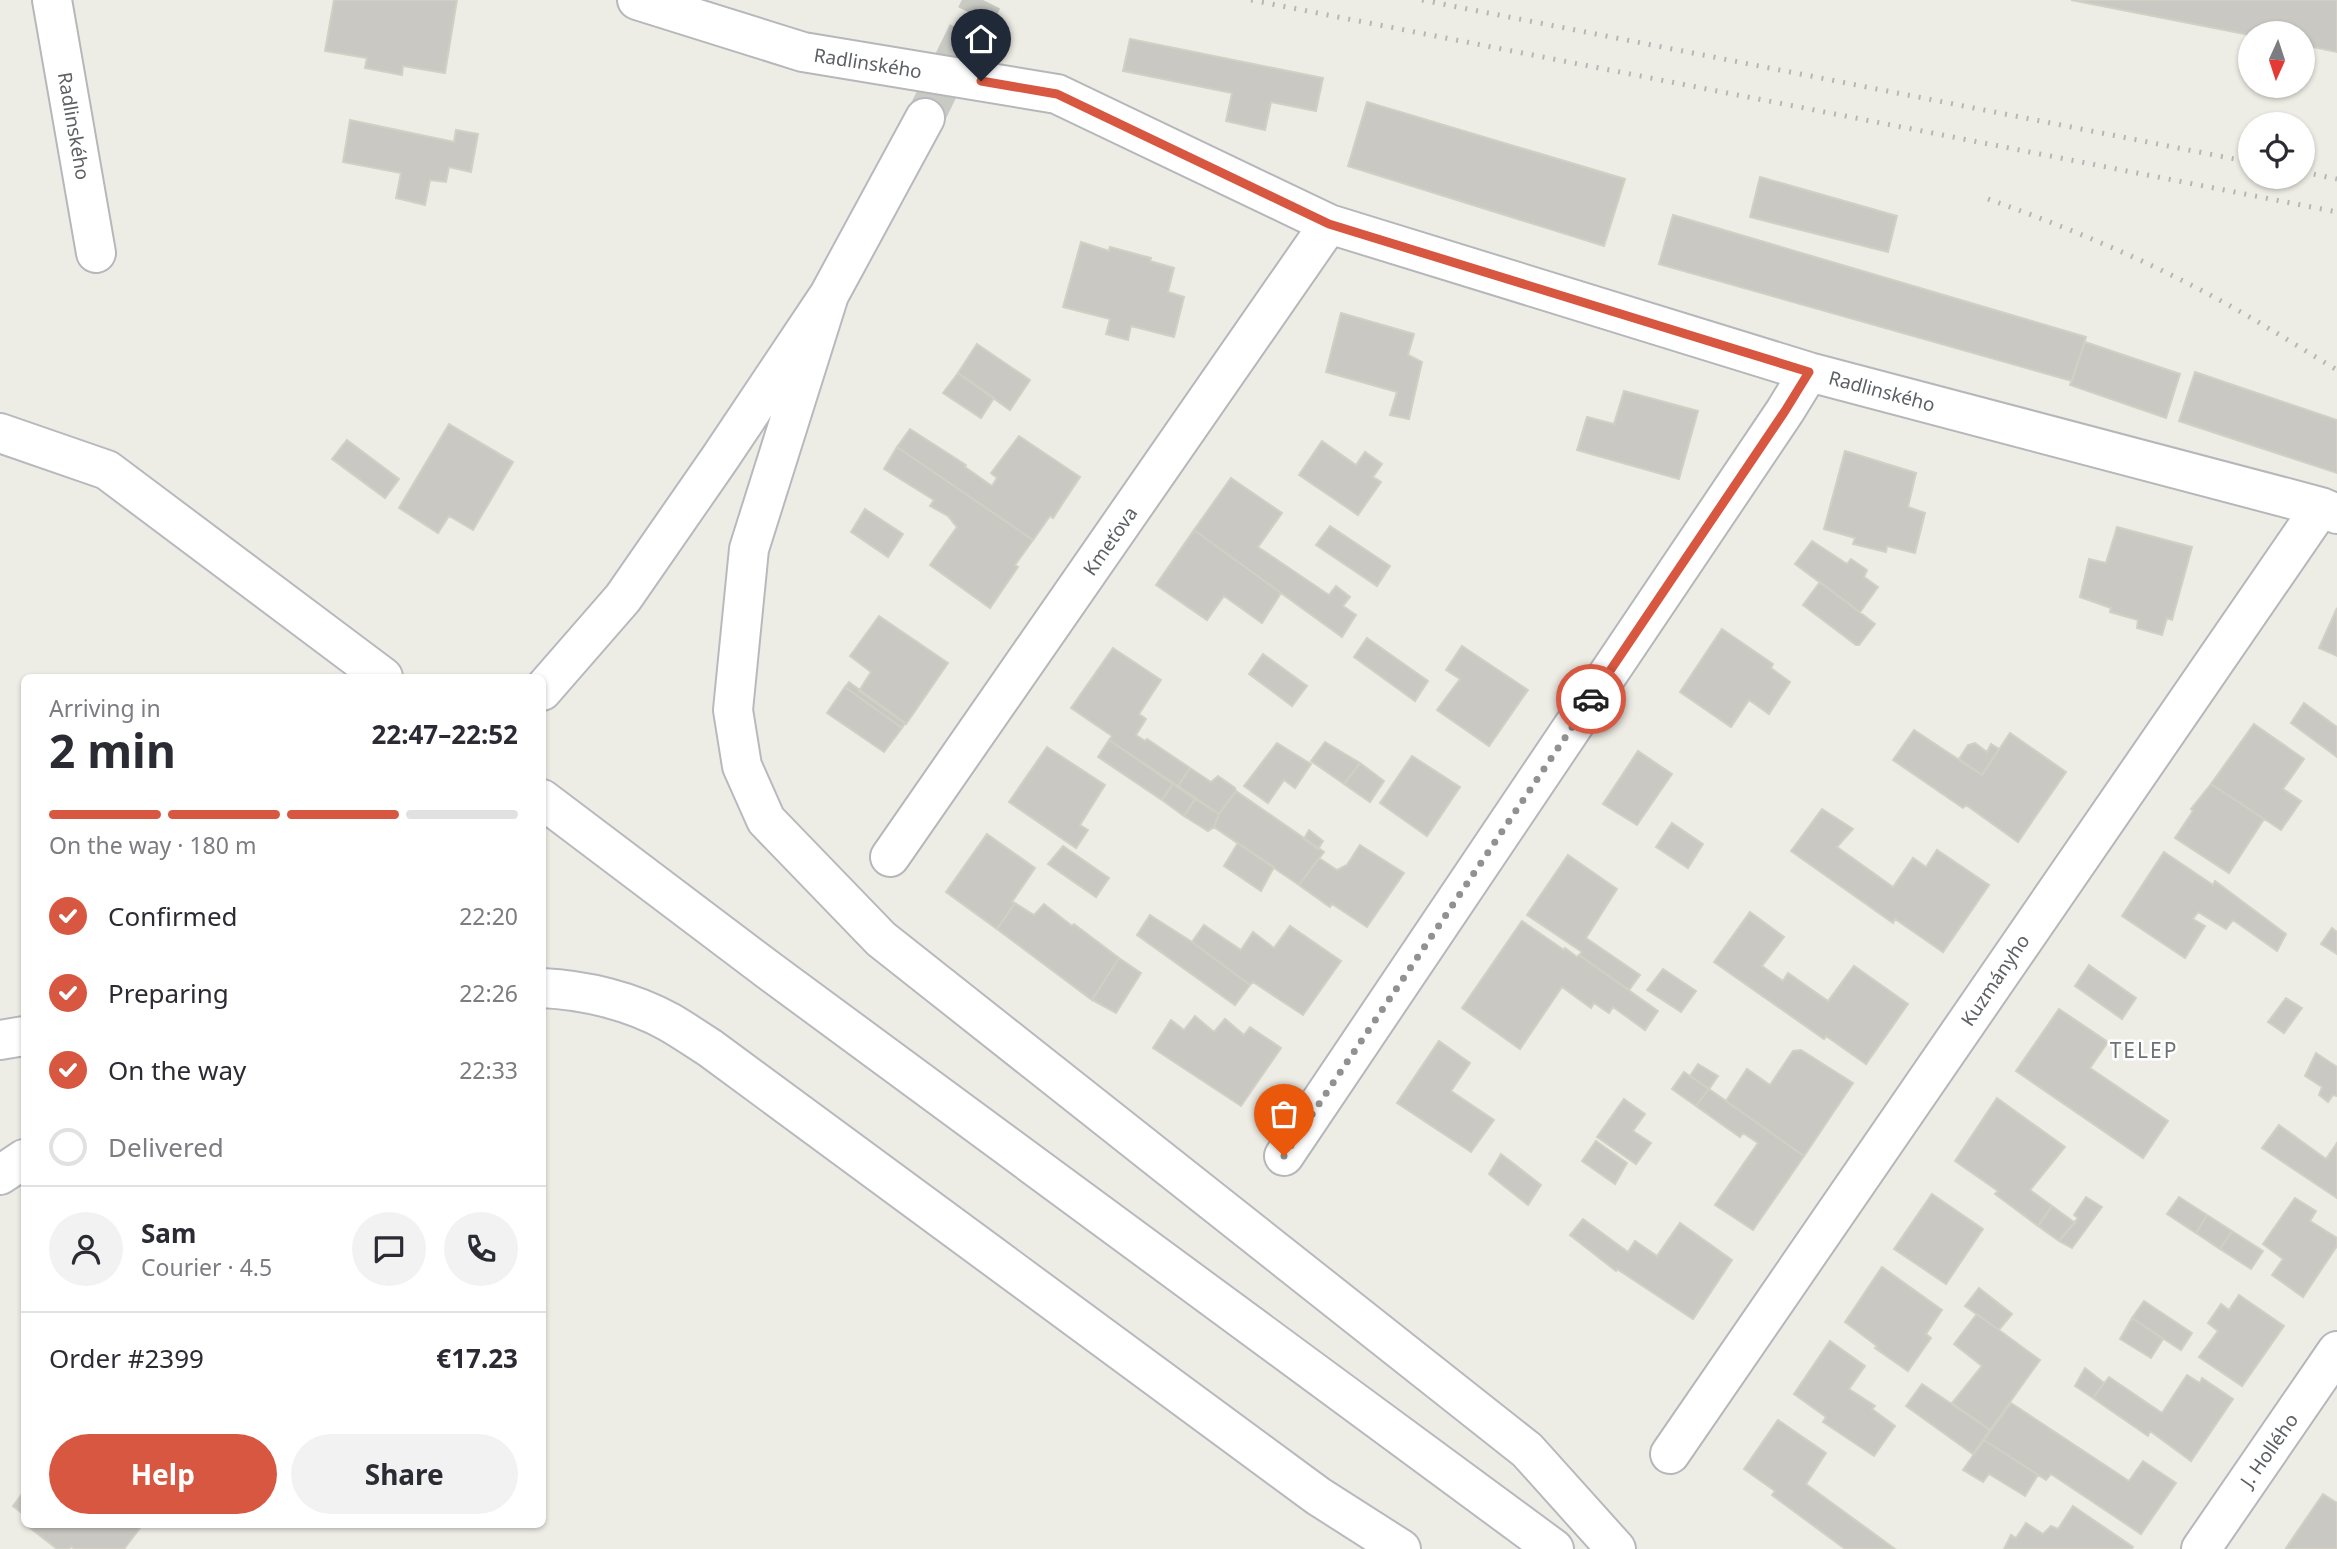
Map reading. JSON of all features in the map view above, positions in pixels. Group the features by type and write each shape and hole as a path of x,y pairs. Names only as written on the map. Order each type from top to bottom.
{"main road":[{"name":"Radlinského","path":"52,0 96,253"},
{"name":"Radlinského","path":"636,0 803,52 1057,94 1329,224 1809,372 2329,511"},
{"path":"546,686 623,598 829,295 925,118"},
{"name":"Kmeťova","path":"890,857 1329,224"},
{"path":"829,295 749,549 733,710 742,766 766,820 881,939 1527,1450 1616,1549"},
{"path":"1284,1156 1809,372"},
{"path":"0,433 107,470 379,674"},
{"name":"Kuzmányho","path":"1670,1454 2329,511"},
{"path":"546,802 771,972 1554,1549"},
{"path":"546,988 568,989 629,1004 667,1021 710,1048 1318,1496 1401,1549"},
{"path":"0,1040 21,1036"},
{"path":"0,1175 21,1161"},
{"name":"J. Hollého","path":"2201,1549 2337,1351"}],"building":[{"path":"334,0 457,0 445,73 403,66 402,75 365,68 367,58 325,51"},
{"path":"2071,0 2337,0 2337,52 2315,47 2315,21 2238,21 2238,33"},
{"path":"1130,39 1323,78 1316,111 1271,102 1265,130 1226,121 1232,93 1123,71"},
{"path":"1367,102 1625,179 1604,246 1348,166"},
{"path":"350,120 454,142 456,130 478,134 471,172 449,167 446,182 430,180 425,205 396,198 401,173 343,162"},
{"path":"1760,177 1897,216 1888,252 1750,217"},
{"path":"1673,215 2086,337 2072,381 1659,264"},
{"path":"1081,242 1109,251 1110,247 1151,258 1150,261 1174,268 1168,292 1184,297 1174,337 1131,326 1128,340 1106,334 1110,319 1063,307"},
{"path":"1341,313 1414,334 1408,355 1422,362 1409,419 1390,415 1397,392 1326,372"},
{"path":"2085,342 2180,374 2166,418 2070,385"},
{"path":"977,344 1030,380 1010,410 958,373"},
{"path":"2195,372 2337,420 2337,473 2179,421"},
{"path":"958,373 994,398 981,418 943,393"},
{"path":"1624,391 1698,411 1679,479 1577,450 1587,417 1614,424"},
{"path":"449,424 513,462 473,530 449,516 438,533 399,508"},
{"path":"910,429 966,465 965,467 992,486 997,478 991,473 1019,436 1080,477 1053,518 1050,516 1033,540 897,447"},
{"path":"347,440 399,479 385,498 332,459"},
{"path":"1322,441 1356,465 1365,452 1382,464 1373,477 1381,482 1358,515 1299,475"},
{"path":"897,447 1033,540 990,608 930,565 957,527 948,516 930,506 934,500 884,469"},
{"path":"1845,451 1916,473 1908,507 1925,513 1915,553 1887,546 1886,552 1853,544 1855,538 1824,529"},
{"path":"1231,478 1282,513 1258,547 1329,595 1336,586 1350,597 1343,606 1356,615 1342,637 1194,530"},
{"path":"865,509 903,534 888,557 851,532"},
{"path":"1330,526 1390,566 1377,586 1316,545"},
{"path":"2117,527 2192,547 2172,620 2167,618 2162,635 2137,628 2138,620 2110,612 2111,608 2080,597 2089,559 2106,563"},
{"path":"1194,530 1281,593 1262,623 1224,596 1207,620 1156,585"},
{"path":"1812,541 1847,564 1851,559 1867,570 1864,577 1878,587 1860,612 1795,564"},
{"path":"1820,582 1875,624 1859,645 1803,605"},
{"path":"2337,608 2337,656 2319,648"},
{"path":"879,616 948,663 906,724 859,691 871,672 850,656"},
{"path":"1722,629 1773,664 1771,668 1790,682 1769,714 1749,700 1731,727 1680,692"},
{"path":"1367,638 1428,681 1415,701 1354,657"},
{"path":"1462,646 1528,690 1489,746 1437,710 1460,679 1446,670"},
{"path":"1113,648 1161,680 1139,714 1146,719 1136,735 1145,741 1147,739 1190,768 1178,786 1109,740 1112,736 1071,708"},
{"path":"1263,654 1307,686 1292,706 1249,674"},
{"path":"849,682 905,723 902,728 845,687"},
{"path":"845,687 902,728 884,752 827,713"},
{"path":"2304,703 2337,727 2337,757 2291,723"},
{"path":"2254,724 2304,759 2283,789 2301,801 2281,830 2211,784"},
{"path":"1914,730 1982,775 2010,733 2066,772 2018,842 1966,805 1963,808 1893,760"},
{"path":"1109,740 1173,784 1162,800 1098,757"},
{"path":"1325,742 1360,763 1344,784 1311,761"},
{"path":"1277,743 1311,764 1295,788 1284,780 1268,803 1244,786"},
{"path":"1975,743 1987,752 1991,744 1999,749 1982,775 1959,759 1968,745"},
{"path":"1047,747 1105,785 1080,825 1088,830 1076,848 1009,802"},
{"path":"1638,751 1672,774 1637,825 1603,804"},
{"path":"1412,756 1460,787 1427,836 1380,803"},
{"path":"1360,763 1384,781 1370,802 1344,784"},
{"path":"1190,768 1211,782 1218,776 1235,788 1236,791 1219,814 1178,786"},
{"path":"1173,784 1195,799 1184,816 1162,800"},
{"path":"2211,784 2264,819 2229,873 2175,838 2193,811 2191,809"},
{"path":"1236,791 1324,852 1299,885 1214,827 1219,814"},
{"path":"1195,799 1219,814 1214,827 1208,831 1184,816"},
{"path":"1822,809 1853,829 1837,847 1893,887 1913,858 1926,867 1937,850 1989,885 1943,952 1895,919 1893,923 1791,851"},
{"path":"1672,823 1703,844 1688,868 1656,847"},
{"path":"1309,830 1323,841 1318,849 1304,839"},
{"path":"987,834 1035,868 997,929 946,892"},
{"path":"1238,843 1274,867 1261,891 1224,866"},
{"path":"1360,845 1404,873 1367,927 1332,904 1330,907 1299,885 1319,858 1337,870 1347,865"},
{"path":"1063,846 1109,878 1096,897 1048,864"},
{"path":"2164,852 2213,885 2215,881 2286,934 2277,951 2233,920 2226,929 2198,912 2193,919 2205,926 2185,958 2122,916"},
{"path":"1568,855 1617,889 1586,938 1640,975 1629,990 1579,955 1582,952 1527,915"},
{"path":"1015,903 1034,915 1044,904 1119,958 1092,1000 997,929"},
{"path":"1750,912 1784,937 1762,966 1783,981 1788,973 1828,1001 1854,966 1908,1004 1866,1064 1826,1036 1824,1039 1714,962"},
{"path":"1150,915 1250,985 1235,1005 1137,935"},
{"path":"1522,921 1564,950 1565,948 1577,957 1579,955 1658,1011 1645,1030 1613,1007 1609,1013 1594,1003 1591,1008 1562,987 1520,1049 1462,1008"},
{"path":"1204,925 1241,950 1253,932 1274,948 1290,926 1341,961 1303,1015 1253,982 1250,985 1192,942"},
{"path":"2332,928 2337,932 2337,954 2321,944"},
{"path":"1119,958 1141,973 1116,1013 1092,1000"},
{"path":"2089,965 2136,998 2122,1019 2075,986"},
{"path":"1663,969 1696,991 1681,1012 1647,990"},
{"path":"2286,998 2302,1008 2284,1033 2268,1022"},
{"path":"2059,1009 2108,1042 2090,1068 2168,1121 2143,1158 2016,1071"},
{"path":"1195,1016 1214,1032 1225,1019 1244,1035 1250,1027 1281,1048 1241,1106 1153,1048 1171,1020 1184,1030"},
{"path":"1439,1041 1470,1063 1451,1091 1494,1120 1471,1152 1397,1103"},
{"path":"1801,1050 1853,1083 1804,1156 1726,1101 1747,1069 1770,1085 1793,1051"},
{"path":"2316,1053 2337,1067 2337,1096 2333,1095 2328,1102 2319,1095 2322,1087 2305,1076"},
{"path":"1698,1064 1718,1076 1709,1089 1690,1076"},
{"path":"1684,1072 1709,1089 1696,1106 1672,1089"},
{"path":"1709,1089 1804,1156 1753,1230 1715,1205 1758,1143 1743,1133 1740,1137 1696,1106"},
{"path":"1997,1098 2065,1147 2030,1190 2052,1206 2038,1226 1995,1194 1998,1191 1955,1161"},
{"path":"1624,1099 1645,1114 1633,1131 1651,1143 1636,1164 1597,1137"},
{"path":"2279,1125 2326,1159 2337,1143 2337,1198 2262,1148"},
{"path":"1596,1141 1627,1163 1615,1184 1582,1161"},
{"path":"1501,1154 1541,1185 1528,1205 1489,1174"},
{"path":"1932,1194 1983,1229 1946,1284 1894,1249"},
{"path":"2086,1197 2102,1207 2072,1248 2059,1241 2078,1218 2074,1215"},
{"path":"2179,1197 2207,1215 2196,1233 2167,1214"},
{"path":"2295,1198 2316,1211 2310,1221 2337,1238 2337,1246 2303,1297 2272,1275 2283,1259 2263,1244"},
{"path":"2052,1206 2075,1223 2059,1241 2038,1226"},
{"path":"2207,1215 2232,1231 2220,1249 2196,1233"},
{"path":"1583,1219 1628,1252 1635,1241 1657,1256 1680,1223 1732,1260 1693,1319 1617,1269 1616,1271 1570,1235"},
{"path":"2232,1231 2263,1251 2251,1269 2220,1249"},
{"path":"1882,1267 1942,1310 1926,1334 1931,1338 1908,1371 1875,1348 1877,1346 1845,1322"},
{"path":"1979,1288 2012,1314 1999,1330 1965,1306"},
{"path":"2239,1295 2284,1326 2242,1386 2199,1357 2218,1331 2208,1323 2221,1304 2229,1310"},
{"path":"2144,1301 2192,1333 2181,1350 2132,1318"},
{"path":"1977,1314 2040,1360 1990,1430 1952,1403 1982,1366 1954,1344"},
{"path":"2132,1318 2163,1339 2151,1358 2120,1339"},
{"path":"1830,1341 1865,1366 1849,1389 1875,1406 1872,1409 1895,1426 1874,1456 1823,1422 1826,1417 1794,1394"},
{"path":"2085,1368 2104,1383 2093,1398 2075,1386"},
{"path":"2187,1375 2200,1383 2202,1378 2233,1399 2191,1461 2150,1431 2148,1436 2093,1398 2109,1377 2162,1413"},
{"path":"1922,1384 1990,1430 1973,1454 1906,1406"},
{"path":"2011,1403 2129,1481 2143,1461 2176,1483 2141,1534 2051,1474 2046,1480 1984,1440"},
{"path":"1778,1420 1826,1453 1806,1484 1895,1549 1845,1549 1772,1495 1775,1491 1744,1469"},
{"path":"1984,1440 2038,1475 2025,1496 1989,1474 1983,1482 1963,1470"},
{"path":"2323,1494 2337,1503 2337,1549 2286,1548"},
{"path":"21,1495 21,1513 13,1506"},
{"path":"2073,1506 2133,1547 2004,1549 2011,1535 2016,1538 2026,1523 2043,1534 2051,1526 2058,1529"},
{"path":"30,1528 140,1528 124,1549 74,1549 71,1546 69,1549 57,1549"}],"tunnel":[{"path":"925,118 983,0"}],"railway":[{"path":"1251,0 2337,212"},
{"path":"1422,0 2238,160"},
{"path":"2315,174 2337,179"},
{"path":"1988,199 2143,261 2203,291 2337,370"}],"way so far":[{"path":"1284,1156 1591,699"}],"district":[{"name":"TELEP","path":"2144,1050"}],"route":[{"path":"981,81 1057,94 1329,224 1809,372 1591,699"}]}
